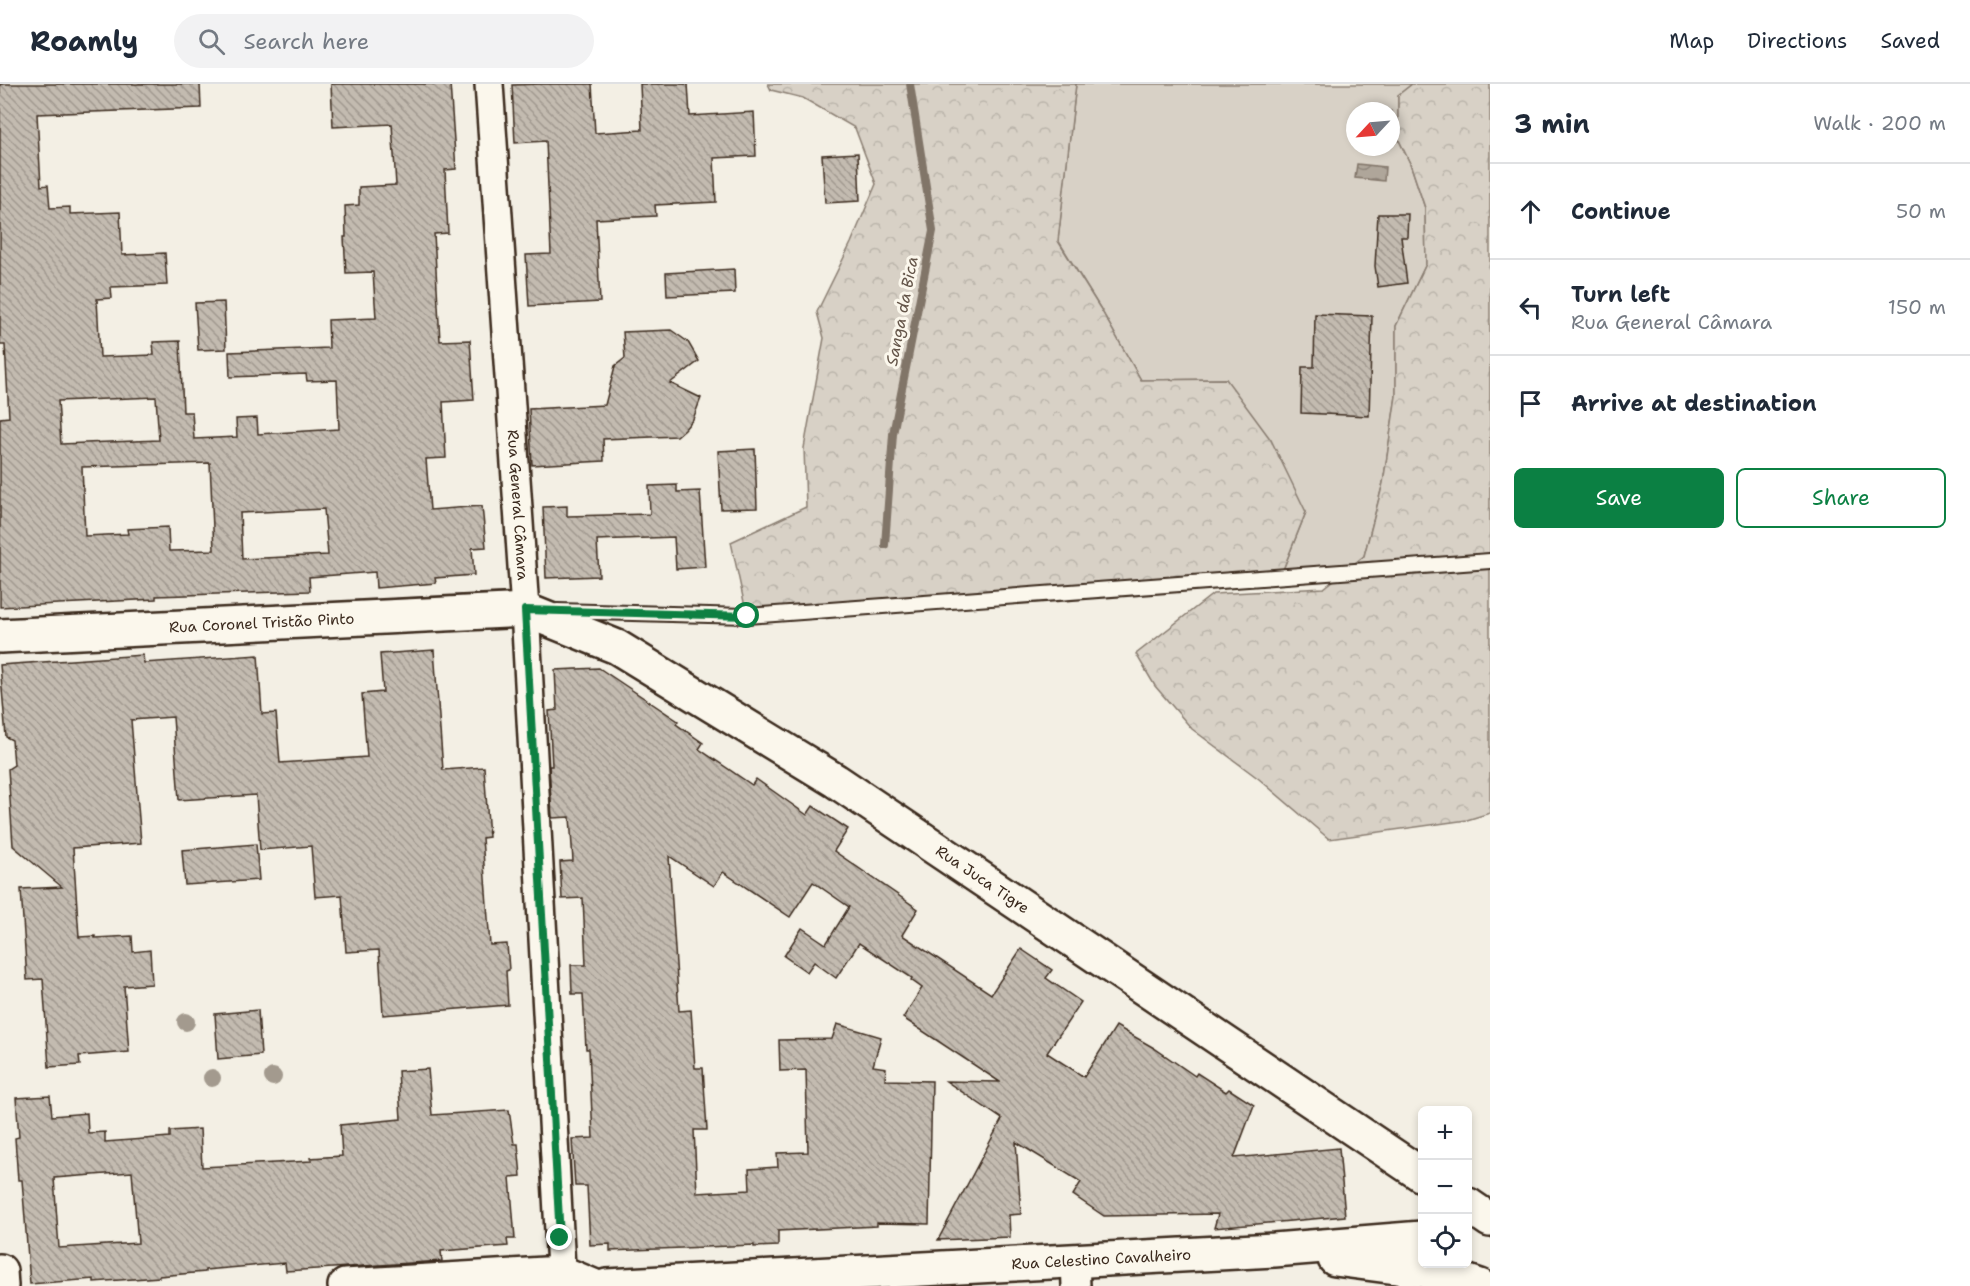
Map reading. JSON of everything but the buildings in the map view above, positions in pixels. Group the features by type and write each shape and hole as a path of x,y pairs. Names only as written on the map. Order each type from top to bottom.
{"main road":[{"name":"Rua Coronel Tristão Pinto","path":"0,636 525,610"},
{"name":"Rua Juca Tigre","path":"525,610 617,647 836,781 1418,1172"},
{"path":"1472,1208 1490,1220"},
{"path":"1472,1234 1490,1232"},
{"name":"Rua Celestino Cavalheiro","path":"607,1286 1075,1273 1274,1250 1418,1238"},
{"name":"Rua Celestino Cavalheiro","path":"1274,1250 1442,1273 1479,1286"},
{"path":"0,1271 1,1286"},
{"path":"345,1286 562,1280 593,1286"}],"street":[{"name":"Rua General Câmara","path":"489,84 525,610 562,1280"}],"lane":[{"path":"525,610 747,616 1490,561"}],"green space":[{"path":"768,84 1076,84 1058,241 1141,380 1226,379 1271,440 1306,512 1280,577 747,616 731,542 806,507 804,448 824,338 817,312 851,243 876,184 855,128 803,98 771,90"},
{"path":"1076,84 1412,84 1398,95 1398,102 1346,102 1346,156 1400,156 1400,142 1410,163 1425,208 1426,264 1396,326 1396,396 1383,483 1364,556 1345,571 1280,577 1306,512 1226,379 1141,380 1058,240"},
{"path":"1412,84 1490,84 1490,813 1467,820 1329,839 1259,779 1192,729 1155,686 1136,654 1213,594 1324,588 1364,556 1383,483 1396,396 1396,326 1426,264 1425,208 1410,163 1400,142 1398,95"}],"water":[{"path":"1357,164 1385,167 1384,181 1355,178"}],"waterway":[{"name":"Sanga da Bica","path":"885,545 893,434 933,231 910,84"}],"route":[{"path":"560,1238 525,610 747,616"}]}
